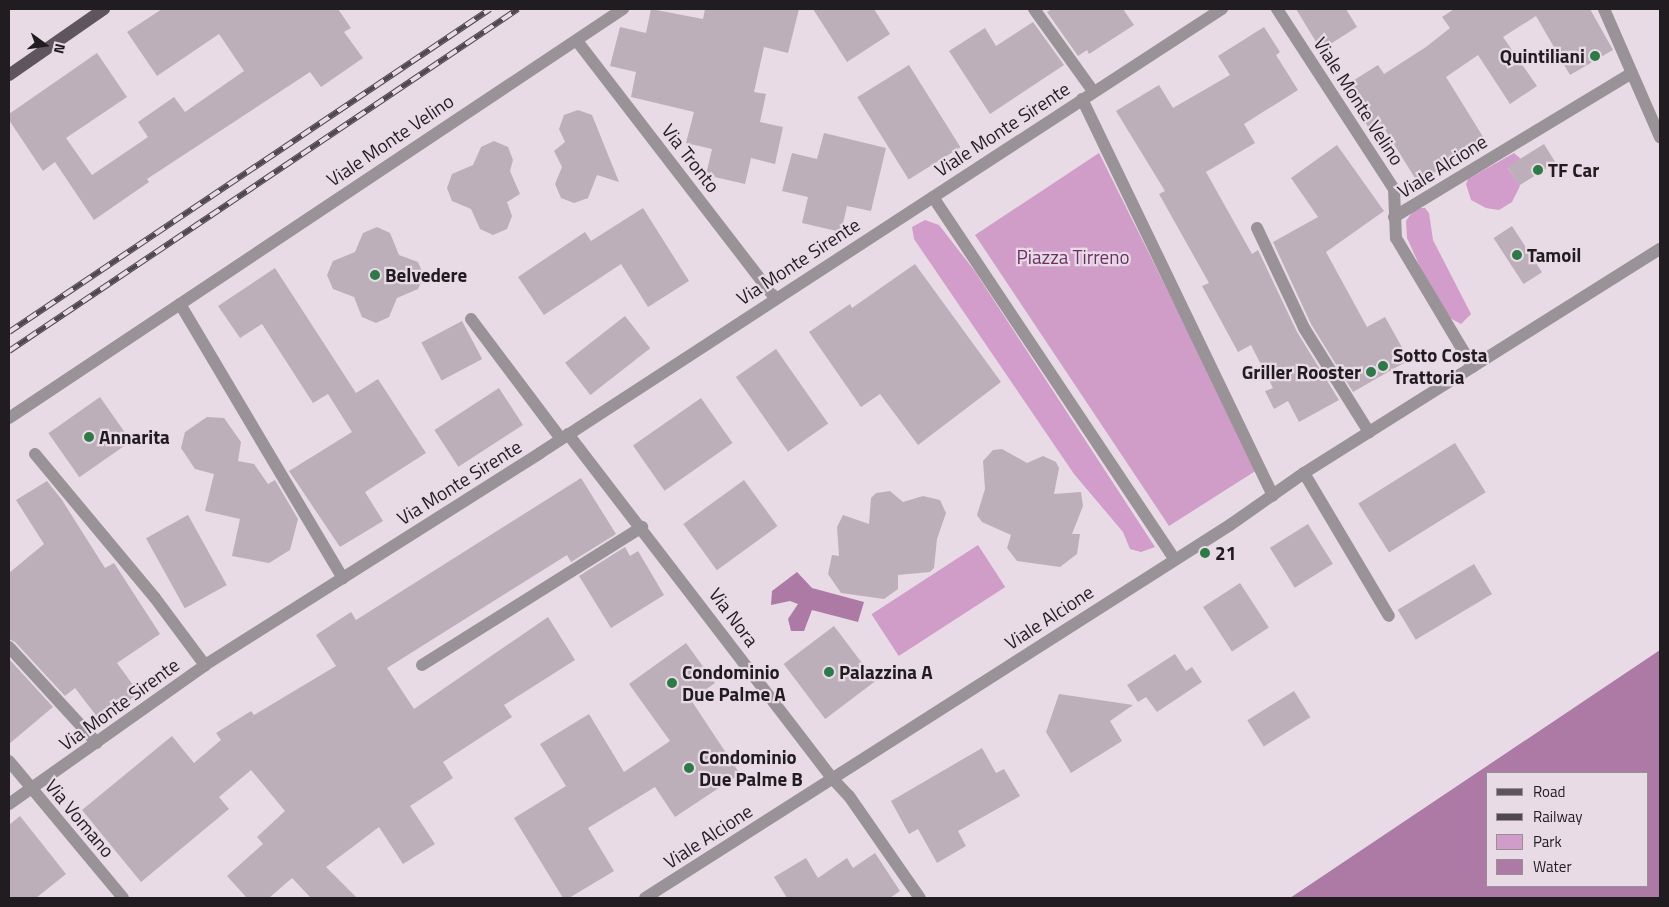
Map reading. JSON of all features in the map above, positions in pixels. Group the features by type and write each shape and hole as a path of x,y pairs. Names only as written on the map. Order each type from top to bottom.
{"main road":[{"path":"9,75 104,9"}],"street":[{"name":"Viale Monte Velino","path":"9,418 404,152 577,41 623,9"},
{"name":"Viale Monte Sirente","path":"1034,9 1093,91"},
{"name":"Viale Monte Sirente","path":"933,197 1093,91 1222,9"},
{"name":"Viale Monte Velino","path":"1277,9 1394,189 1394,217"},
{"path":"1604,9 1630,74 1660,137"},
{"name":"Via Tronto","path":"577,41 775,298"},
{"name":"Viale Alcione","path":"1473,367 1396,238 1394,217 1630,74"},
{"path":"1082,99 1102,145 1273,495"},
{"path":"933,197 1174,559"},
{"name":"Via Monte Sirente","path":"9,804 97,744 205,665 540,453 775,298 933,197"},
{"path":"1257,228 1304,328 1369,432"},
{"name":"Viale Alcione","path":"645,898 1174,559 1304,473 1660,248"},
{"path":"180,304 343,578"},
{"name":"Via Nora","path":"471,319 569,433 642,527 832,778 849,796 920,898"},
{"path":"35,454 155,598 205,665"},
{"path":"1304,473 1389,616"},
{"path":"422,665 642,527"},
{"path":"9,647 97,744"},
{"name":"Via Vomano","path":"9,761 123,898"}],"green space":[{"name":"Piazza Tirreno","path":"1099,153 1257,470 1169,526 975,235"},
{"path":"978,545 1005,587 899,656 871,614"}],"shaded area":[{"path":"1514,153 1521,159 1508,168 1520,186 1512,202 1499,210 1486,208 1471,200 1466,184 1468,179"},
{"path":"1415,208 1425,208 1429,213 1433,240 1471,314 1461,324 1450,318 1421,269 1407,238 1406,221"},
{"path":"925,220 939,225 974,270 1155,547 1141,552 1130,549 1123,532 1074,474 914,239 912,227"}],"water":[{"path":"797,572 812,588 864,602 858,622 812,610 804,631 791,631 788,619 798,604 790,601 771,605 772,591"},
{"path":"1660,650 1660,898 1290,898"}],"building":[{"path":"162,9 338,9 351,28 344,32 363,58 321,87 310,72 147,179 149,182 94,220 55,162 43,171 9,120 9,114 97,53 127,97 66,138 92,175 148,137 138,122 174,97 185,112 244,71 219,34 157,76 127,32"},
{"path":"651,9 703,19 705,9 799,9 788,53 764,47 754,92 766,94 760,122 783,127 775,164 751,158 745,184 706,175 712,149 686,143 694,112 631,97 636,72 610,66 620,27 646,33"},
{"path":"813,9 874,9 890,34 847,62"},
{"path":"1052,9 1123,9 1134,25 1089,54 1087,50 1078,56 1047,12"},
{"path":"1296,9 1346,9 1357,27 1321,50"},
{"path":"1454,9 1590,9 1613,50 1570,75 1536,16 1503,37 1537,86 1510,104 1478,55 1446,77 1485,140 1418,183 1381,123 1370,130 1343,87 1378,65 1384,74 1426,47 1450,28 1442,17"},
{"path":"1033,22 1064,65 990,114 949,51 985,28 996,46"},
{"path":"1264,27 1280,52 1276,55 1298,90 1244,124 1255,143 1206,172 1252,254 1258,250 1297,332 1339,400 1299,422 1288,401 1274,409 1265,391 1273,388 1251,345 1238,352 1202,286 1209,283 1159,194 1165,191 1116,111 1159,85 1173,108 1230,75 1218,56"},
{"path":"909,65 960,147 909,180 857,97"},
{"path":"578,110 592,115 619,182 597,175 588,198 574,203 561,198 555,184 562,167 554,151 565,142 559,129 564,115"},
{"path":"824,133 886,148 871,211 847,206 841,232 802,223 808,197 782,191 792,153 817,159"},
{"path":"494,141 508,147 513,160 510,171 520,194 507,202 512,216 507,229 493,235 480,229 471,209 452,201 447,188 452,174 473,165 481,147"},
{"path":"1544,144 1556,163 1519,185 1508,167"},
{"path":"1337,145 1384,211 1326,252 1367,327 1385,317 1409,360 1353,392 1311,324 1273,242 1318,217 1291,178"},
{"path":"643,208 689,281 648,307 621,264 544,315 518,277 585,232 591,241"},
{"path":"1512,226 1542,272 1524,284 1494,238"},
{"name":"Belvedere","path":"377,227 390,233 399,255 418,262 424,276 418,289 397,298 389,317 376,323 362,317 354,297 333,289 327,275 333,261 355,252 363,233"},
{"path":"915,264 1001,382 918,445 880,394 861,407 809,332 850,304 852,308"},
{"path":"275,268 356,393 378,379 426,453 365,492 383,521 340,547 289,471 352,432 328,394 313,403 262,324 240,338 218,306"},
{"path":"625,316 650,348 590,395 565,363"},
{"path":"462,321 482,359 442,381 421,343"},
{"path":"776,349 828,424 788,452 736,377"},
{"path":"499,388 523,425 458,467 434,430"},
{"name":"Annarita","path":"100,397 131,441 79,477 48,433"},
{"path":"701,398 733,443 665,491 633,446"},
{"path":"207,417 224,418 241,442 238,461 254,464 268,484 275,480 298,519 290,550 269,563 232,556 240,519 205,511 214,474 195,469 181,448 185,432"},
{"path":"1455,443 1486,492 1389,553 1358,503"},
{"path":"1002,449 1027,463 1043,456 1056,462 1059,468 1054,494 1081,492 1083,506 1072,534 1080,534 1077,554 1060,567 1017,561 1007,548 1011,535 982,522 977,515 985,489 983,461 993,450"},
{"path":"581,478 616,534 571,562 567,555 387,668 414,709 548,617 575,660 504,705 512,717 443,762 453,778 410,806 435,844 403,864 379,827 326,867 357,898 311,898 292,878 269,898 247,898 227,876 263,844 257,837 285,811 251,770 219,797 229,809 141,882 82,810 172,736 194,763 221,740 216,733 251,711 254,715 336,666 316,635 351,612 356,620"},
{"path":"744,480 778,526 717,570 683,524"},
{"path":"47,481 62,500 105,568 114,563 160,634 117,663 139,693 101,722 75,688 65,696 15,642 9,639 9,573 44,544 16,500"},
{"path":"890,491 903,502 923,496 940,500 946,513 937,539 934,568 930,572 898,575 898,589 884,599 841,593 828,574 832,555 839,556 837,527 843,515 869,524 871,498 876,493"},
{"path":"188,515 227,585 185,608 146,538"},
{"path":"1308,524 1333,564 1295,588 1270,548"},
{"path":"625,547 630,556 638,551 664,595 611,628 579,576"},
{"path":"1474,564 1492,594 1416,640 1398,610"},
{"path":"1240,583 1269,627 1232,651 1203,607"},
{"name":"Palazzina A","path":"834,626 876,681 825,719 784,664"},
{"path":"686,643 715,683 691,700 740,774 675,817 655,787 588,828 614,871 569,898 563,898 514,818 566,786 540,744 589,714 624,772 670,741 629,684"},
{"path":"1175,654 1186,671 1192,667 1202,682 1157,712 1146,697 1138,702 1127,685"},
{"path":"9,659 53,707 9,744"},
{"path":"1294,691 1310,717 1264,746 1247,720"},
{"path":"1059,694 1133,705 1110,721 1122,741 1071,773 1046,732"},
{"path":"982,748 996,773 1004,769 1020,796 958,831 966,846 937,863 918,829 909,834 891,801"},
{"path":"20,816 66,874 36,898 9,898 9,825"},
{"path":"875,853 900,891 890,898 787,898 774,877 806,858 818,878 847,858 853,868"}],"railway":[{"path":"9,332 490,9"},
{"path":"9,351 518,9"}],"place":[{"name":"Quintiliani","path":"1595,56"},
{"name":"TF Car","path":"1538,170"},
{"name":"Tamoil","path":"1517,255"},
{"name":"Belvedere","path":"375,275"},
{"name":"Sotto Costa Trattoria","path":"1383,366"},
{"name":"Griller Rooster","path":"1371,372"},
{"name":"Annarita","path":"89,437"},
{"name":"21","path":"1205,553"},
{"name":"Palazzina A","path":"829,672"},
{"name":"Condominio Due Palme A","path":"672,683"},
{"name":"Condominio Due Palme B","path":"689,768"}]}
